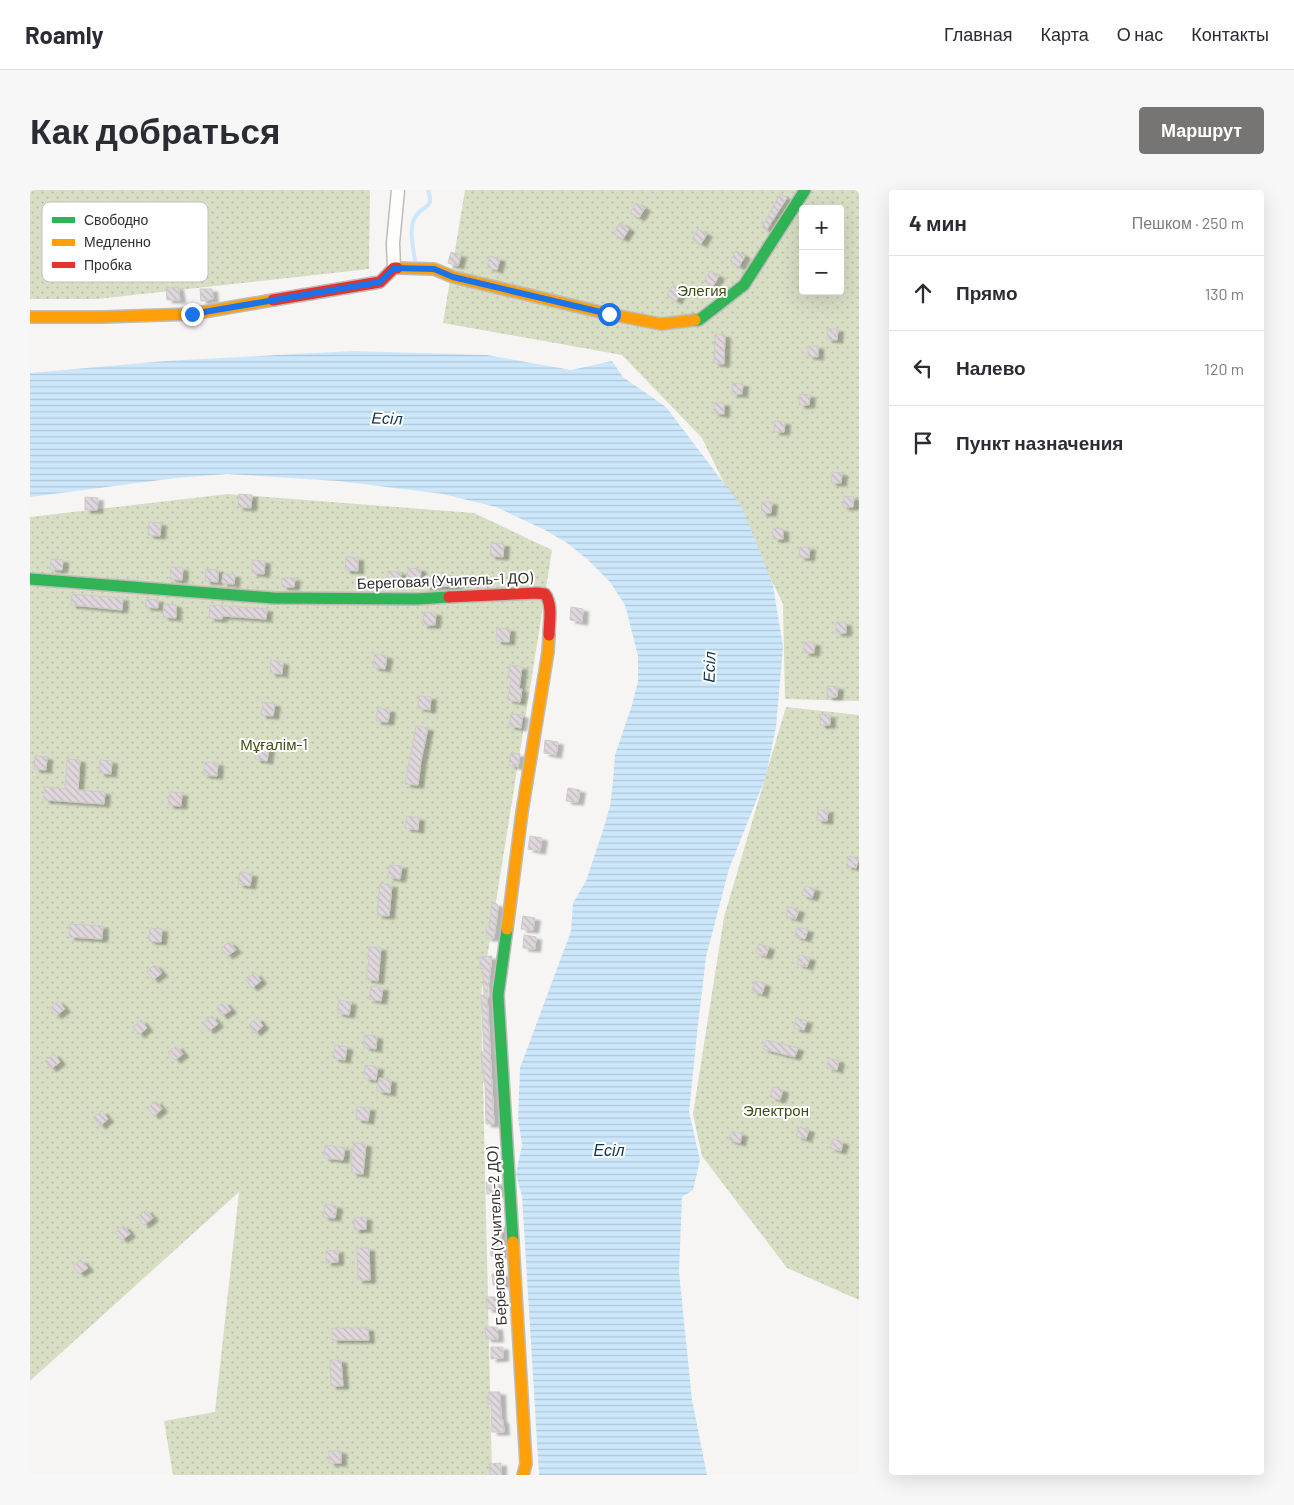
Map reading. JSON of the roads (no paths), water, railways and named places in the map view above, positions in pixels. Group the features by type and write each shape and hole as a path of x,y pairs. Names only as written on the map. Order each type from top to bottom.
{"street":[{"path":"394,268 393,243 398,190"},
{"path":"30,317 103,318 192,314 380,282 394,268 434,269 453,277 609,314 661,324 698,320 744,285 805,190"},
{"name":"Береговая (Учитель-1 ДО)","path":"30,579 273,598 416,600 545,594 550,606 548,652 524,803 498,995"},
{"name":"Береговая (Учитель-2 ДО)","path":"498,995 526,1464 523,1475"}],"water":[{"name":"Есіл","path":"353,351 487,355 571,370 612,361 623,377 666,407 742,507 773,585 783,647 776,727 766,776 729,869 706,957 689,1112 700,1160 693,1190 682,1197 679,1272 692,1400 707,1475 539,1475 522,1196 516,1174 522,1145 518,1119 520,1068 571,931 573,903 586,881 603,830 610,806 615,755 638,681 638,656 625,605 610,582 587,559 567,543 545,530 496,507 443,494 338,481 227,474 176,478 30,497 30,373 165,361"}],"waterway":[{"path":"415,260 412,225 419,212 429,204 430,196 428,190"}],"park label":[{"name":"Элегия","path":"702,291"},
{"name":"Мұғалім-1","path":"274,745"},
{"name":"Электрон","path":"776,1111"}]}
